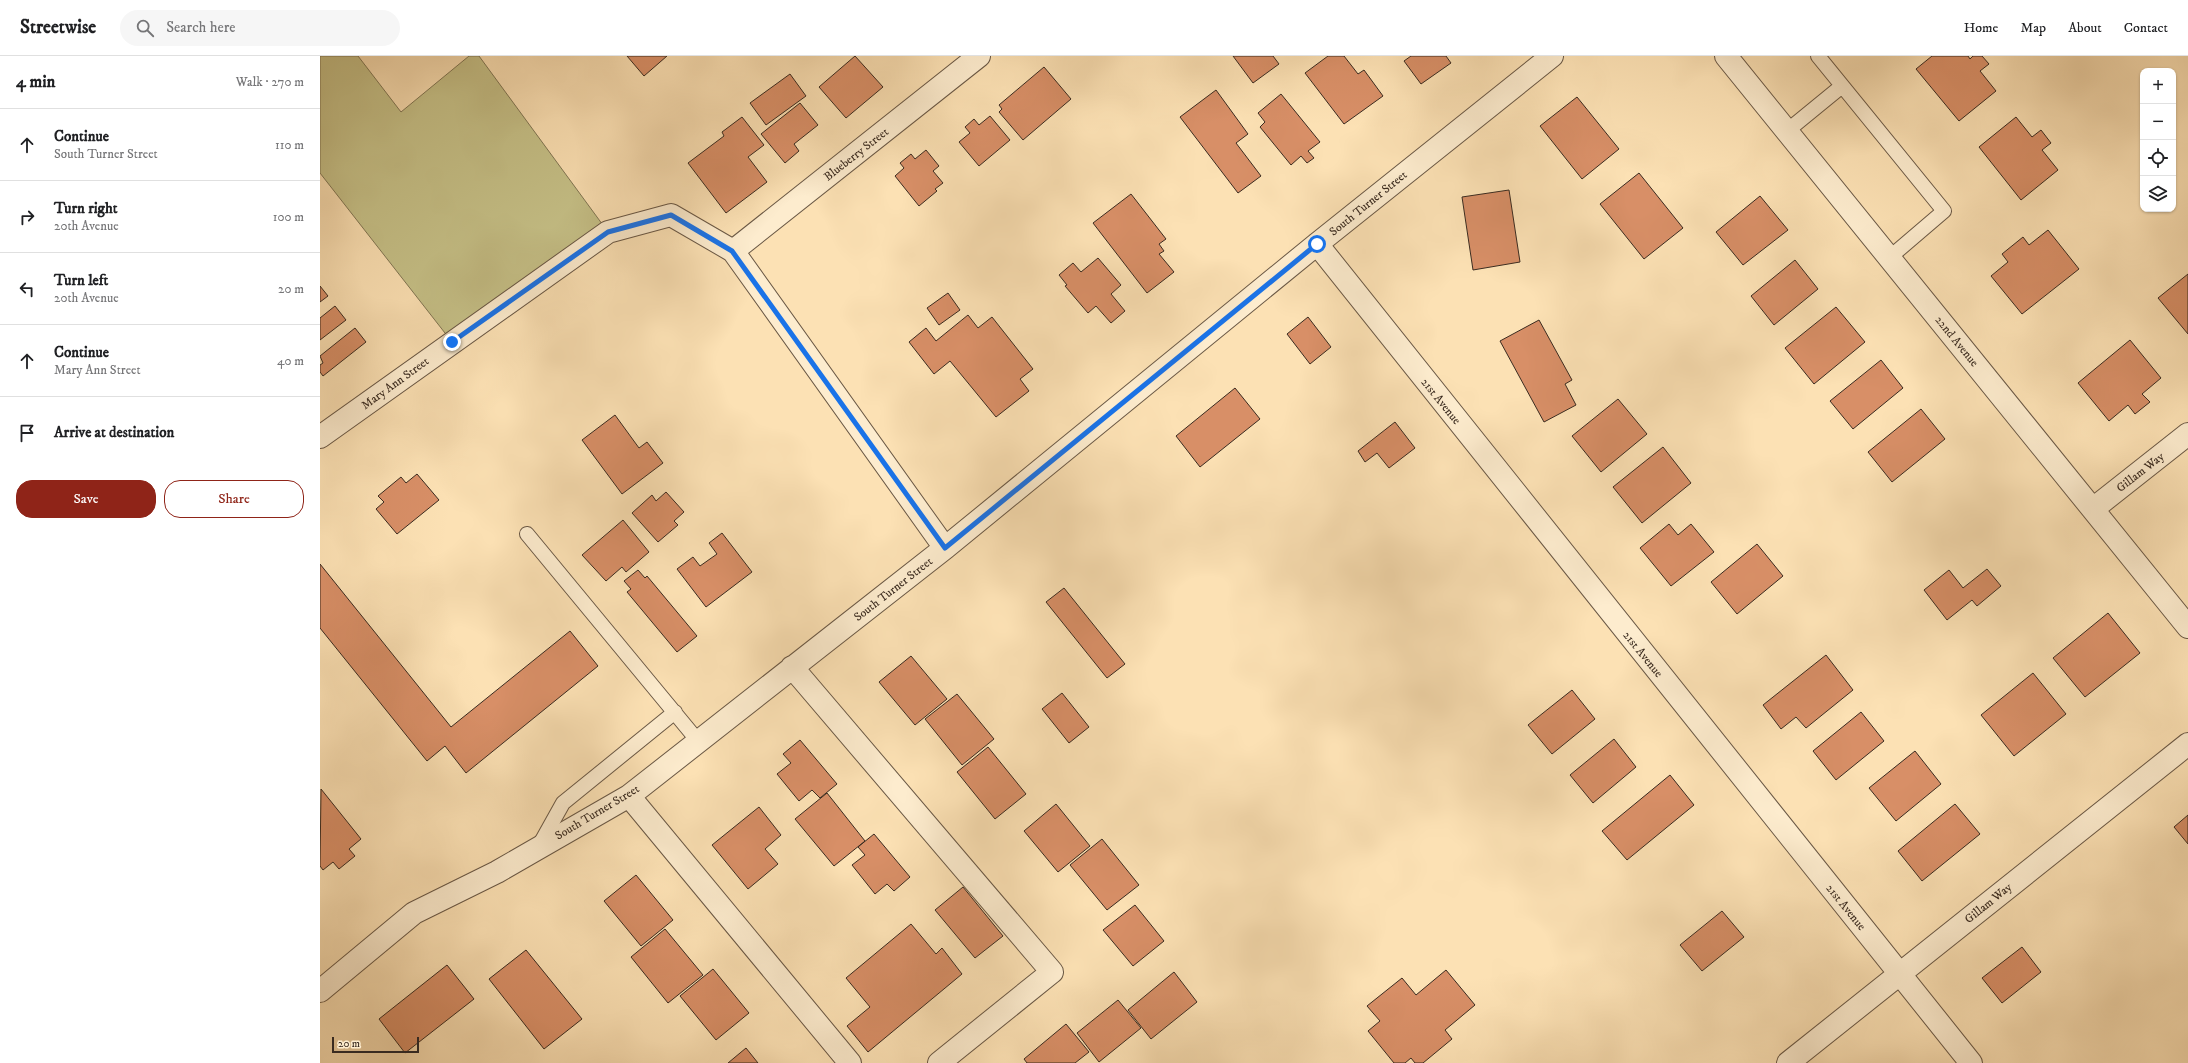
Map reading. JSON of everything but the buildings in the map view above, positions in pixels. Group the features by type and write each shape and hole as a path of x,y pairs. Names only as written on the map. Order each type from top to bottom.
{"street":[{"name":"Blueberry Street","path":"732,251 979,56"},
{"name":"South Turner Street","path":"320,991 414,913 497,872 629,796 945,548 1317,244 1552,56"},
{"name":"22nd Avenue","path":"1726,56 2188,627"},
{"name":"Mary Ann Street","path":"320,437 608,232 671,215 732,251"},
{"name":"21st Avenue","path":"1317,244 1971,1063"},
{"path":"732,251 945,548"},
{"name":"Gillam Way","path":"2093,509 2188,434"},
{"path":"792,667 1052,972 939,1063"},
{"name":"Gillam Way","path":"1788,1063 2188,744"},
{"path":"629,796 850,1063"}],"lane":[{"path":"1818,56 1944,211 1889,258"},
{"path":"1786,131 1842,86"},
{"path":"527,534 698,741"},
{"path":"538,848 563,803 675,712"}],"shaded area":[{"path":"320,56 358,56 401,112 469,56 479,56 608,232 452,342 320,173"}],"route":[{"path":"452,342 608,232 671,215 732,251 945,548 1317,244"}]}
